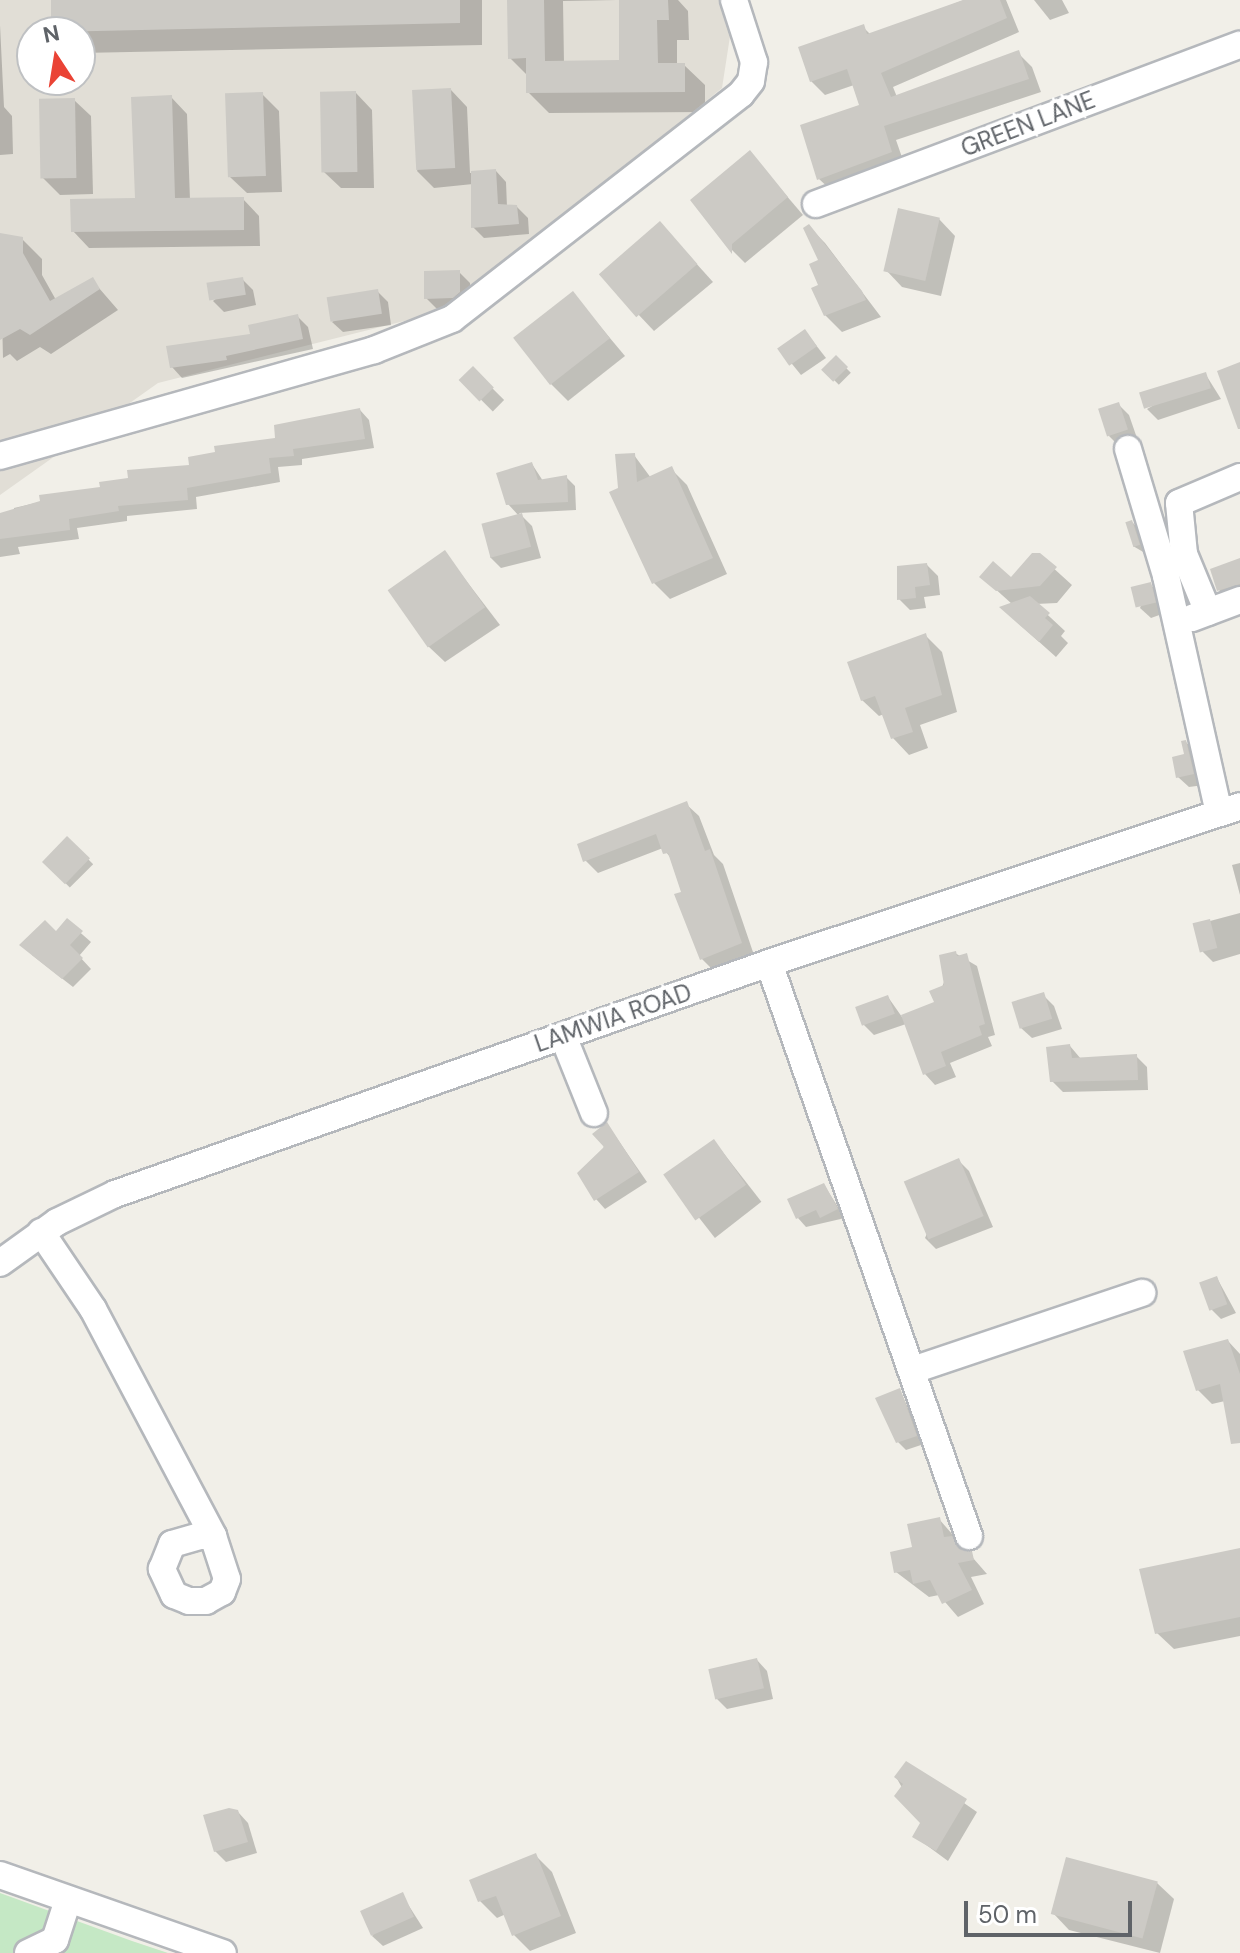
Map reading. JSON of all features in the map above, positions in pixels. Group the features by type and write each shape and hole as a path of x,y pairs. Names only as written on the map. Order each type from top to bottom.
{"street":[{"path":"0,456 374,350 452,319 741,94 751,81 754,62 734,0"},
{"name":"GREEN LANE","path":"816,204 1240,45"},
{"path":"1128,449 1229,809"},
{"path":"1208,612 1184,554 1179,503 1240,477"},
{"path":"1177,624 1240,600"},
{"name":"LAMWIA ROAD","path":"0,1263 41,1232 115,1194 769,963 1229,809"},
{"path":"769,963 969,1536"},
{"path":"563,1036 594,1113"},
{"path":"41,1232 93,1309 213,1536"},
{"path":"913,1370 1142,1293"},
{"path":"0,1875 223,1953"},
{"path":"28,1953 55,1940 68,1900"}],"shaded area":[{"path":"0,0 720,0 731,30 722,88 452,309 158,383 0,495"}],"green space":[{"path":"0,1893 132,1941 168,1953 0,1953"}],"building":[{"path":"51,0 460,0 460,23 96,31 96,16 51,16"},
{"path":"507,0 544,0 545,61 619,60 619,0 668,0 669,20 657,20 658,63 685,63 685,92 526,93 526,58 508,59"},
{"path":"963,0 1000,0 1007,18 881,73 891,97 1019,50 1029,79 884,126 892,152 817,180 800,125 859,105 847,69 810,82 798,47 864,24 867,34"},
{"path":"451,88 455,168 416,170 412,90"},
{"path":"356,91 357,172 321,173 320,92"},
{"path":"263,92 266,176 228,177 225,93"},
{"path":"172,95 175,198 244,197 244,230 71,232 70,199 135,198 131,97"},
{"path":"75,98 76,178 40,179 39,99"},
{"path":"750,150 788,197 732,244 732,254 690,200"},
{"path":"496,169 498,204 517,205 519,224 471,228 471,171"},
{"path":"898,208 940,218 925,281 883,271"},
{"path":"660,221 697,264 636,317 599,274"},
{"path":"809,224 866,300 824,316 811,288 818,285 809,264 818,260 803,228"},
{"path":"0,233 23,237 23,253 50,301 93,277 100,289 30,335 20,329 0,340"},
{"path":"460,270 460,292 453,298 424,299 424,271"},
{"path":"243,277 246,295 209,301 206,283"},
{"path":"378,289 382,314 331,322 327,297"},
{"path":"573,291 610,338 550,385 513,338"},
{"path":"298,314 303,339 226,356 227,360 170,368 166,346 250,334 248,325"},
{"path":"805,329 817,346 789,366 777,349"},
{"path":"836,355 848,367 833,382 821,370"},
{"path":"1240,362 1240,429 1238,429 1217,371"},
{"path":"473,366 494,388 479,401 459,380"},
{"path":"1206,372 1211,388 1144,409 1139,392"},
{"path":"1119,402 1128,430 1107,436 1098,409"},
{"path":"360,408 365,439 293,449 294,456 269,458 271,473 187,488 188,500 118,506 119,511 69,519 70,530 0,539 0,513 40,501 39,495 100,487 99,482 128,478 127,470 189,465 188,457 215,452 214,446 275,438 274,425"},
{"path":"635,453 637,482 672,466 713,558 652,584 609,492 618,488 615,454"},
{"path":"532,462 538,480 567,475 568,502 506,505 496,473"},
{"path":"522,513 531,547 490,558 481,524"},
{"path":"1132,520 1140,545 1133,547 1125,522"},
{"path":"445,550 485,607 428,647 388,590"},
{"path":"1032,553 1040,553 1057,567 1040,586 996,591 979,577 993,561 1011,577"},
{"path":"1240,558 1240,584 1217,591 1210,569"},
{"path":"927,563 930,585 915,587 916,598 897,600 897,566"},
{"path":"1151,582 1156,602 1136,607 1131,587"},
{"path":"1030,596 1050,613 1045,618 1053,625 1039,642 999,607"},
{"path":"926,633 942,695 905,708 913,732 891,739 875,696 861,701 847,662"},
{"path":"1186,740 1194,774 1176,778 1172,757 1184,754 1181,741"},
{"path":"687,801 705,851 710,849 742,943 700,960 674,894 681,892 668,853 663,854 656,834 583,862 577,844"},
{"path":"67,836 90,858 65,884 42,862"},
{"path":"67,918 83,931 70,945 83,958 62,979 19,945 45,920 56,931"},
{"path":"1210,919 1217,948 1200,952 1193,923"},
{"path":"956,951 957,956 967,953 985,1024 979,1026 982,1035 941,1052 946,1066 923,1075 901,1015 934,1002 929,991 944,985 939,955"},
{"path":"1044,992 1052,1019 1020,1029 1011,1002"},
{"path":"888,995 895,1014 862,1026 855,1007"},
{"path":"1070,1044 1072,1058 1137,1054 1138,1080 1050,1082 1046,1047"},
{"path":"607,1122 639,1172 594,1201 577,1173 604,1147 592,1134"},
{"path":"714,1139 746,1185 695,1220 663,1175"},
{"path":"959,1158 984,1216 928,1239 904,1181"},
{"path":"824,1183 838,1209 820,1218 816,1210 796,1219 787,1199"},
{"path":"1217,1276 1227,1304 1209,1311 1199,1282"},
{"path":"1228,1339 1240,1374 1240,1443 1231,1444 1220,1384 1196,1391 1183,1351"},
{"path":"900,1388 917,1436 896,1443 875,1398"},
{"path":"940,1517 944,1537 952,1536 959,1549 972,1551 974,1560 958,1563 972,1590 942,1604 930,1580 913,1584 910,1570 894,1573 890,1552 912,1547 907,1524"},
{"path":"1240,1548 1240,1617 1155,1634 1139,1569"},
{"path":"757,1658 764,1688 715,1699 708,1669"},
{"path":"906,1761 967,1799 936,1851 912,1837 920,1823 894,1796 903,1784 894,1777"},
{"path":"229,1808 238,1810 248,1842 214,1852 203,1815"},
{"path":"536,1853 561,1916 512,1936 496,1896 478,1902 469,1880"},
{"path":"1066,1857 1158,1882 1142,1939 1051,1914"},
{"path":"403,1892 414,1917 371,1936 360,1911"}]}
